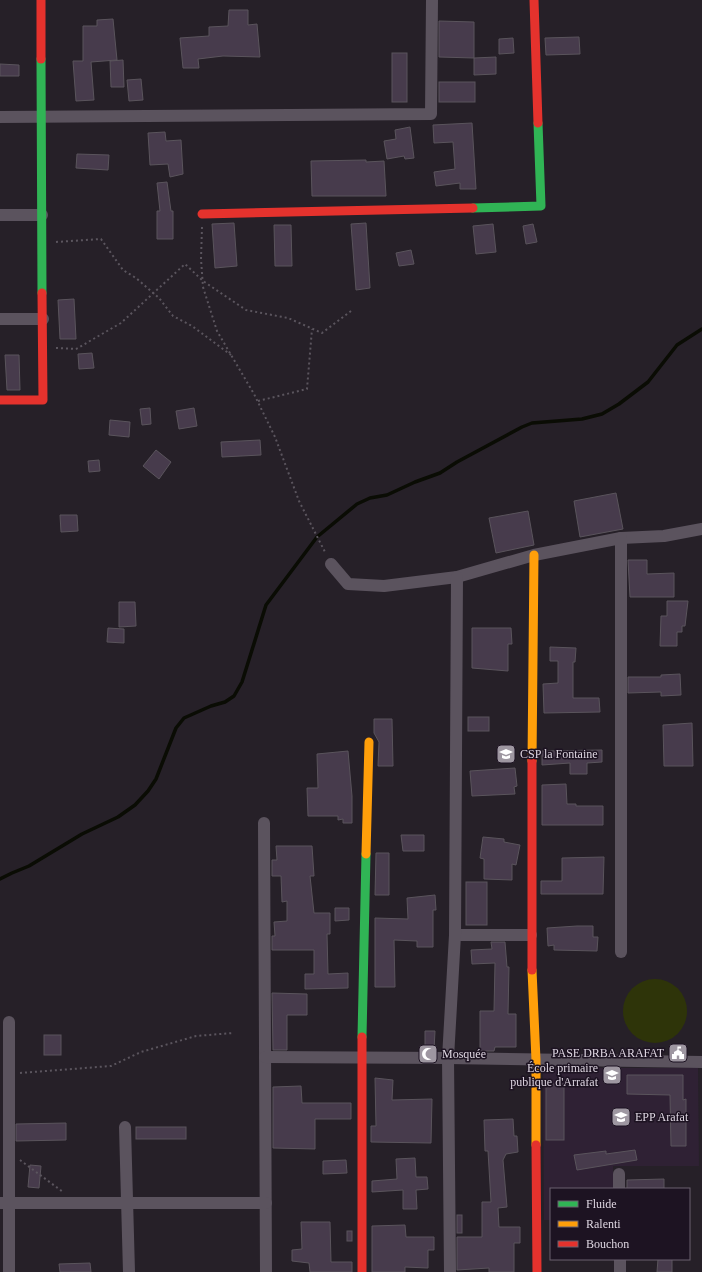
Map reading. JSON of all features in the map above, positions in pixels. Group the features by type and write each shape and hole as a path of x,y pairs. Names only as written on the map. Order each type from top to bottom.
{"street":[{"path":"0,400 43,400 41,0"},
{"path":"0,117 431,114 432,0"},
{"path":"202,214 541,206 534,0"},
{"path":"0,216 42,215"},
{"path":"0,319 43,319"},
{"path":"331,564 348,584 384,586 457,578 534,555 621,538 664,536 702,528"},
{"path":"621,538 621,952"},
{"path":"534,555 531,935 536,1060 537,1272"},
{"path":"450,1272 448,1058 455,935 457,578"},
{"path":"362,1272 361,1057 369,742"},
{"path":"264,823 266,1272"},
{"path":"455,935 531,935"},
{"path":"9,1022 9,1152 5,1203 9,1272"},
{"path":"265,1057 702,1062"},
{"path":"125,1127 129,1272"},
{"path":"619,1174 619,1188"},
{"path":"5,1203 266,1203"},
{"path":"620,1260 620,1272"}],"path":[{"path":"202,214 201,259 203,281 217,331 276,437 299,501 331,564"},
{"path":"42,243 101,239 123,270 136,278 153,293 174,316 192,326 232,356"},
{"path":"43,347 76,349 122,323 185,264 203,281 246,310 288,318 322,334 351,311"},
{"path":"257,401 307,389 312,329"},
{"path":"9,1073 58,1071 110,1066 141,1052 196,1036 233,1033"},
{"path":"9,1152 78,1203"}],"shaded area":[{"name":"EPP Arafat","path":"543,1068 698,1068 699,1166 613,1166 613,1188 550,1188 550,1220 544,1220"}],"green space":[{"path":"655,979 667,981 678,988 685,999 687,1011 685,1023 678,1034 667,1041 655,1043 643,1041 632,1034 625,1023 623,1011 625,999 632,988 643,981"}],"building":[{"path":"229,10 248,10 248,25 257,24 260,57 223,56 198,59 199,68 183,68 180,38 209,36 209,27 228,26"},
{"path":"113,19 117,60 91,62 94,100 76,101 73,61 83,61 83,26 97,26 97,20"},
{"path":"439,21 474,22 474,58 439,57"},
{"path":"579,37 580,54 546,55 545,38"},
{"path":"513,38 514,53 499,54 499,39"},
{"path":"392,53 407,53 407,102 392,102"},
{"path":"496,57 496,74 474,75 474,58"},
{"path":"123,60 124,87 111,87 110,61"},
{"path":"0,64 19,65 19,76 0,76"},
{"path":"141,79 143,100 129,101 127,80"},
{"path":"439,82 475,82 475,102 439,102"},
{"path":"472,123 476,189 460,189 460,183 436,186 434,172 455,169 453,142 434,143 433,125"},
{"path":"410,127 414,158 405,159 404,156 387,159 384,141 396,139 395,130"},
{"path":"165,132 166,141 181,140 183,174 170,177 168,164 150,165 148,133"},
{"path":"77,154 109,155 108,170 76,168"},
{"path":"366,160 366,162 384,161 386,196 312,196 311,161"},
{"path":"167,182 171,211 173,211 173,239 157,239 157,211 160,211 157,183"},
{"path":"234,223 237,266 215,268 212,224"},
{"path":"366,223 370,288 356,290 351,224"},
{"path":"493,224 496,252 476,254 473,226"},
{"path":"533,224 537,242 526,244 523,226"},
{"path":"274,225 291,225 292,266 275,266"},
{"path":"411,250 414,264 399,266 396,253"},
{"path":"74,299 76,339 60,339 58,300"},
{"path":"92,353 94,368 79,369 78,354"},
{"path":"5,355 19,355 20,390 7,390"},
{"path":"150,408 151,424 142,425 140,409"},
{"path":"194,408 197,426 179,429 176,411"},
{"path":"110,420 130,422 129,437 109,435"},
{"path":"260,440 261,455 222,457 221,442"},
{"path":"156,450 171,462 159,479 143,466"},
{"path":"99,460 100,471 89,472 88,461"},
{"path":"616,493 623,529 580,537 574,501"},
{"path":"528,511 534,545 496,553 489,518"},
{"path":"60,515 77,515 78,531 61,532"},
{"path":"628,560 647,560 647,574 674,573 674,597 630,597"},
{"path":"667,601 688,601 685,626 682,626 682,632 677,632 677,646 660,646 661,616 667,616"},
{"path":"119,602 135,602 136,626 119,627"},
{"path":"108,628 124,629 124,643 107,642"},
{"path":"472,628 511,628 512,644 508,644 508,671 472,668"},
{"path":"550,647 576,648 575,662 573,662 573,698 599,698 600,712 544,713 543,684 558,683 558,661 550,661"},
{"path":"680,674 681,695 661,696 661,692 628,693 628,677 661,677 661,675"},
{"path":"468,717 489,717 489,731 468,731"},
{"path":"374,719 392,719 393,766 378,766 379,742 374,733"},
{"path":"692,723 693,766 664,766 663,725"},
{"path":"602,750 602,762 587,763 587,774 570,774 570,763 542,765 542,751"},
{"path":"348,751 352,796 352,823 343,823 343,819 338,820 338,816 308,816 307,788 318,788 317,754"},
{"path":"515,768 517,786 514,787 515,794 472,796 470,771"},
{"path":"566,784 567,804 576,804 576,806 603,806 603,825 542,825 542,785"},
{"path":"401,835 424,835 424,851 403,851"},
{"path":"483,837 504,839 504,842 520,845 516,865 512,864 512,880 484,879 484,859 480,858"},
{"path":"276,846 312,846 314,876 310,876 314,913 330,913 330,934 327,934 328,974 348,973 348,988 305,989 305,974 314,974 314,950 272,950 272,936 275,936 274,922 287,921 287,901 282,902 281,876 272,876 272,860 277,860"},
{"path":"376,853 389,853 389,895 375,895"},
{"path":"604,857 603,894 541,894 541,881 562,881 562,858"},
{"path":"466,882 487,882 487,925 466,925"},
{"path":"435,895 436,910 433,910 433,947 417,947 417,941 394,940 395,987 375,987 375,918 408,919 407,898"},
{"path":"335,908 349,908 349,920 335,921"},
{"path":"593,926 593,937 598,937 597,951 554,950 554,945 548,946 547,928"},
{"path":"491,942 505,942 507,967 509,967 508,1014 516,1014 516,1047 495,1047 494,1051 480,1051 480,1011 494,1011 495,963 472,964 471,950 492,949"},
{"path":"272,993 307,994 307,1015 287,1015 287,1050 273,1050"},
{"path":"425,1031 435,1031 434,1050 425,1050"},
{"path":"44,1035 61,1035 61,1055 44,1055"},
{"path":"627,1075 683,1075 683,1100 686,1099 686,1146 671,1146 670,1095 627,1094"},
{"path":"375,1078 393,1080 392,1100 432,1099 431,1143 371,1142 371,1126 376,1126"},
{"path":"546,1084 564,1084 564,1140 546,1140"},
{"path":"301,1086 302,1103 351,1103 351,1119 315,1119 315,1149 273,1148 273,1087"},
{"path":"513,1119 514,1136 517,1136 518,1152 506,1154 503,1160 507,1207 498,1208 499,1227 520,1227 520,1243 514,1243 514,1272 489,1272 489,1268 457,1270 457,1237 482,1237 482,1202 491,1202 488,1151 485,1151 484,1120"},
{"path":"66,1123 66,1140 16,1141 16,1124"},
{"path":"136,1127 186,1127 186,1139 136,1139"},
{"path":"635,1150 637,1160 577,1170 574,1155 606,1151 606,1154"},
{"path":"415,1158 416,1177 427,1177 428,1189 416,1190 417,1209 403,1209 403,1190 372,1192 372,1181 397,1179 396,1159"},
{"path":"346,1160 347,1173 323,1174 323,1161"},
{"path":"30,1165 41,1166 39,1188 28,1187"},
{"path":"664,1179 664,1188 627,1188 627,1180"},
{"path":"457,1215 462,1215 462,1233 457,1233"},
{"path":"301,1222 330,1222 331,1262 352,1262 352,1272 310,1272 309,1263 292,1261 292,1250 302,1249"},
{"path":"405,1225 406,1237 434,1237 434,1250 428,1250 428,1268 405,1267 405,1272 372,1272 372,1226"},
{"path":"347,1231 352,1231 352,1241 347,1241"},
{"path":"658,1260 672,1260 672,1272 657,1272"},
{"path":"90,1263 91,1272 60,1272 59,1264"}],"waterway":[{"path":"0,879 29,866 82,834 118,817 135,805 148,791 156,779 176,728 184,718 211,706 225,702 234,696 242,682 266,605 317,537 357,504 370,498 387,495 415,482 440,473 457,462 532,423 582,419 602,414 619,404 648,382 677,345 702,329"}],"traffic: fast":[{"path":"41,59 42,293"},
{"path":"473,208 541,206 538,123"},
{"path":"362,1037 366,854"}],"traffic: slow":[{"path":"532,761 534,555"},
{"path":"366,854 369,742"},
{"path":"532,970 536,1060 536,1145"}],"traffic: jam":[{"path":"41,0 41,59"},
{"path":"534,0 538,123"},
{"path":"202,214 473,208"},
{"path":"0,400 43,400 42,293"},
{"path":"532,761 532,970"},
{"path":"362,1037 362,1272"},
{"path":"536,1145 537,1272"}],"place":[{"name":"CSP la Fontaine","path":"506,754"},
{"name":"PASE DRBA ARAFAT","path":"678,1053"},
{"name":"Mosquée","path":"428,1054"},
{"name":"École primaire publique d'Arrafat","path":"612,1075"},
{"name":"EPP Arafat","path":"621,1117"}]}
